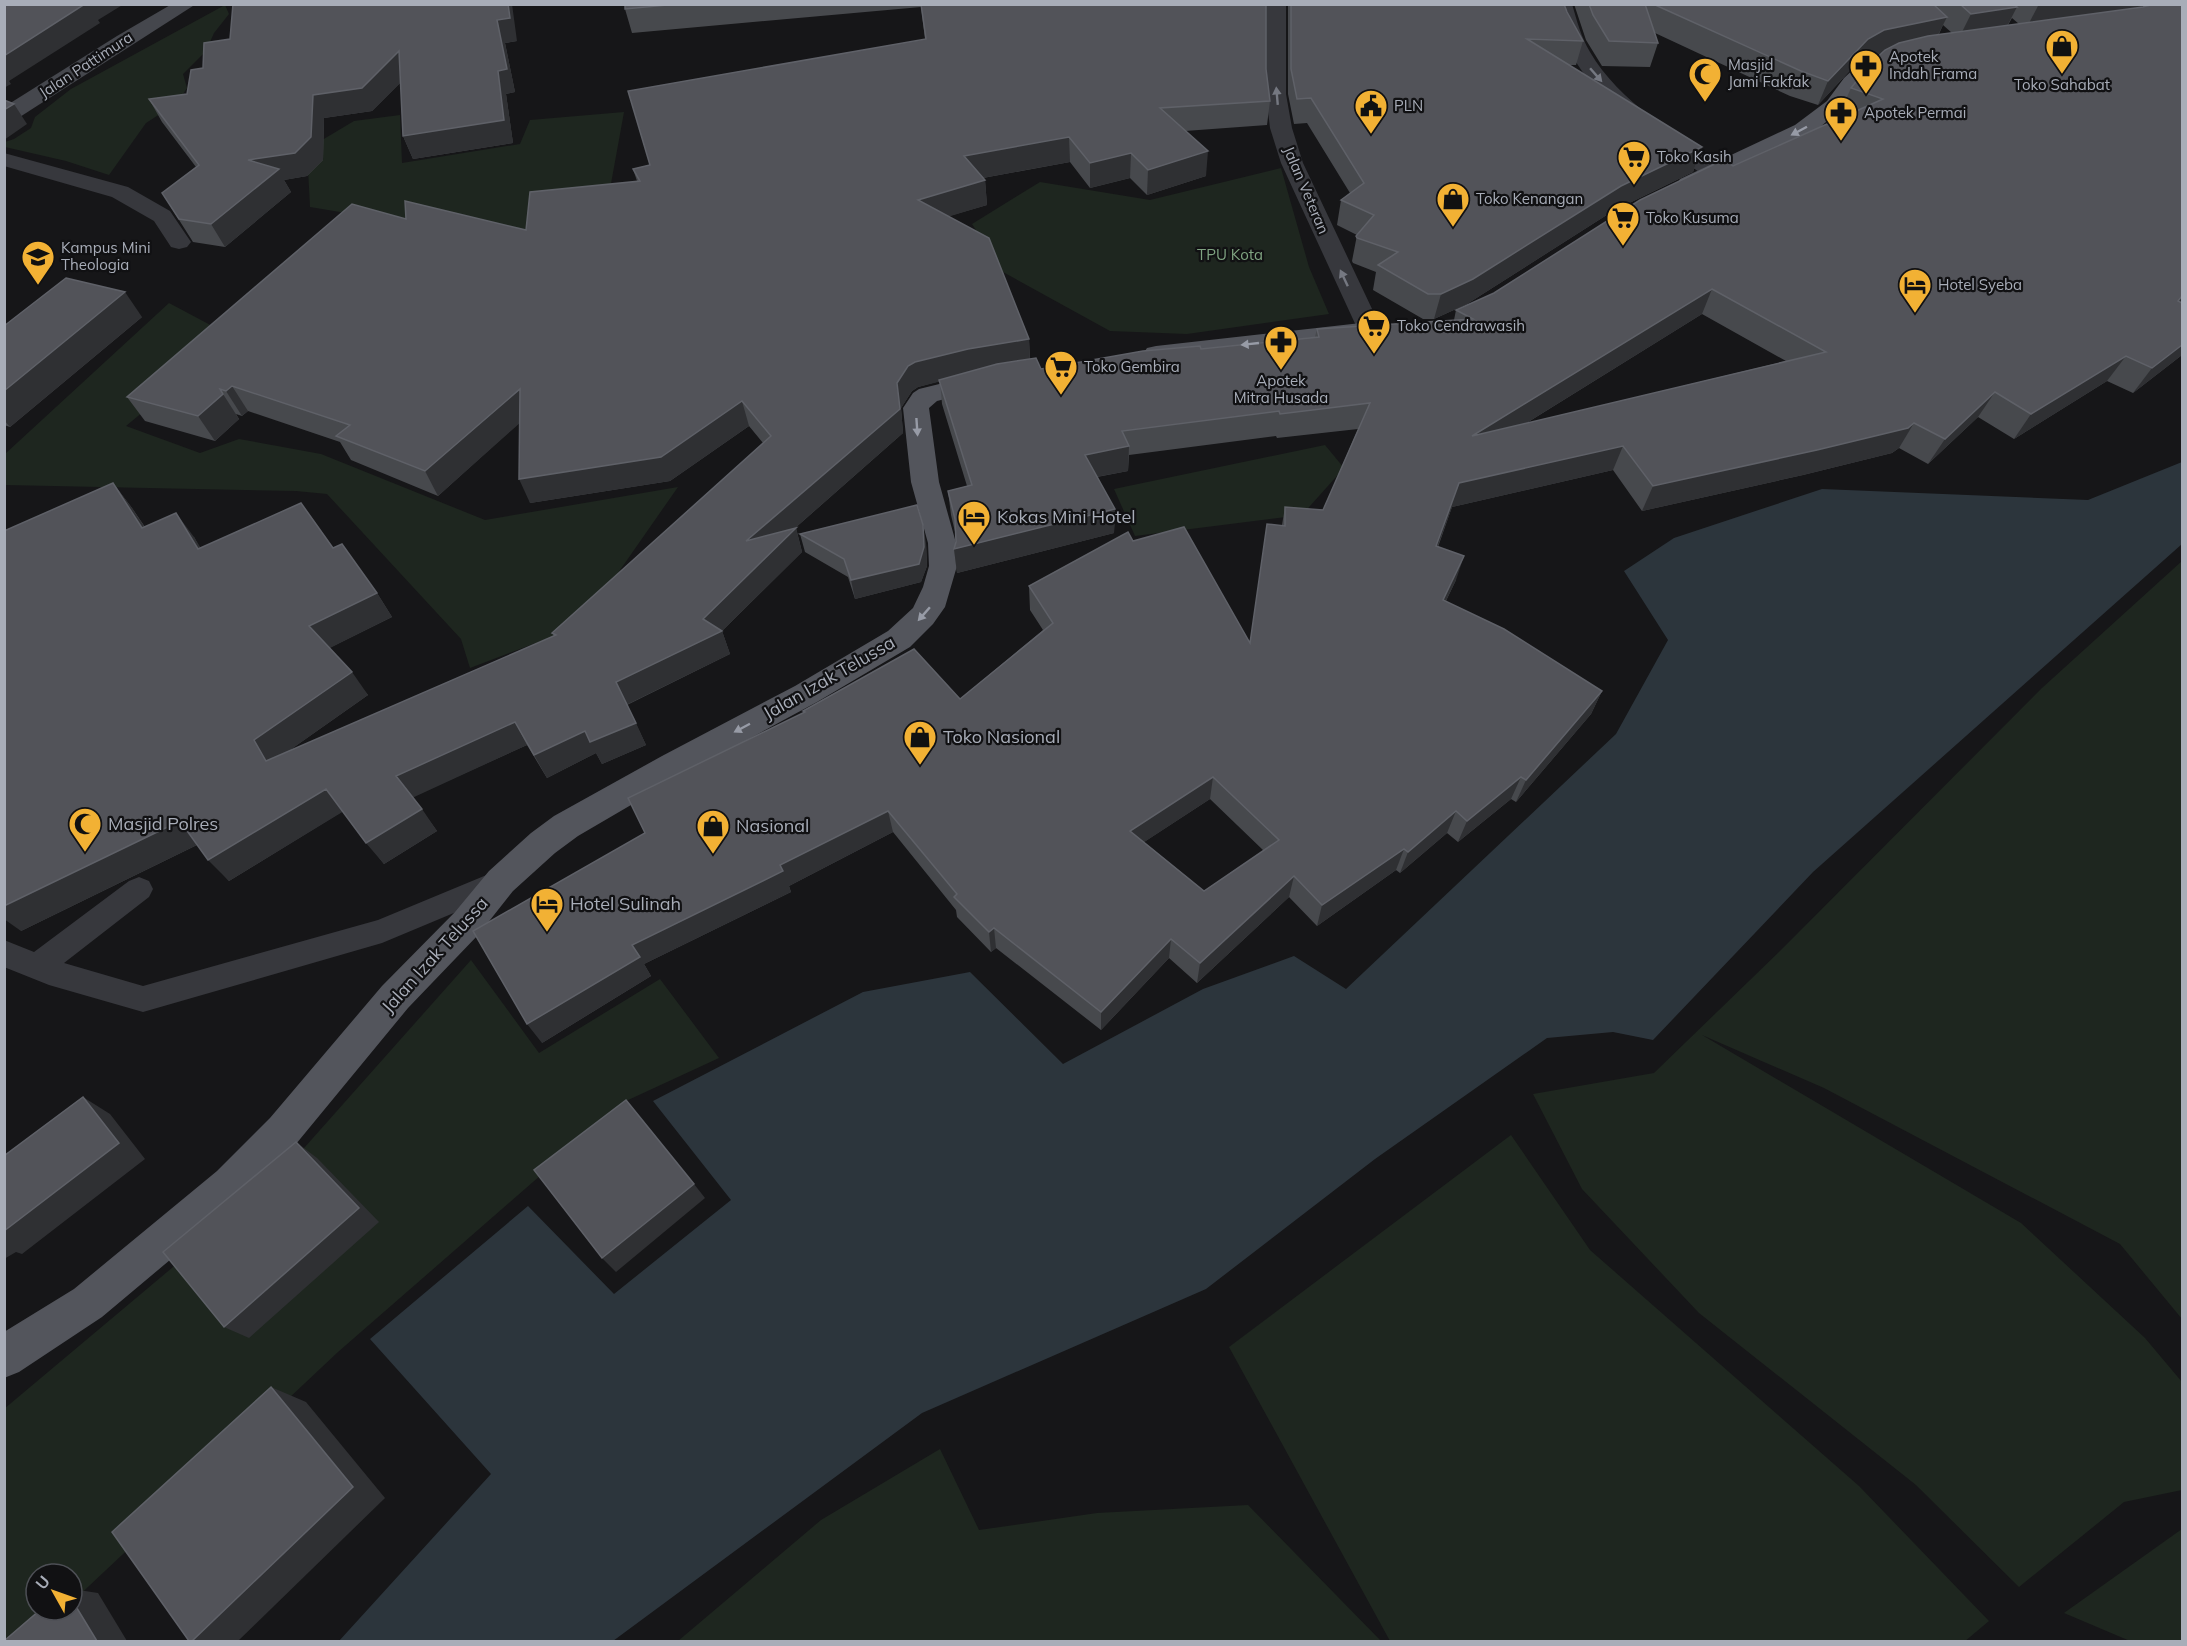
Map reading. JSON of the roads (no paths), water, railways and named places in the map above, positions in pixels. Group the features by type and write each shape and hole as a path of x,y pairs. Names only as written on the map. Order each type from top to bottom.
{"main road":[{"name":"Jalan Pattimura","path":"4,117 174,7"},
{"path":"1666,195 1803,130 1834,105 1864,69 1880,61 1936,50"},
{"path":"1128,357 1382,330"},
{"name":"Jalan Izak Telussa","path":"4,1357 87,1303 231,1184 283,1131 394,997 467,923 501,881 543,843 566,826 672,765 806,694 899,639 923,616 930,607 938,587 943,554 925,482 918,436 918,404 922,399 936,392 1015,376"}],"street":[{"name":"Jalan Veteran","path":"1276,4 1276,94 1281,128 1292,163 1382,330"},
{"path":"1562,4 1580,54 1594,73 1623,103 1713,172"},
{"path":"4,159 120,192 162,216 179,242"}],"lane":[{"path":"4,953 37,967 143,999 382,932 501,881"},
{"path":"37,967 139,889"}],"place":[{"name":"Toko Sahabat","path":"2062,75"},
{"name":"Apotek Indah Frama","path":"1866,95"},
{"name":"Masjid Jami Fakfak","path":"1705,103"},
{"name":"PLN","path":"1371,135"},
{"name":"Apotek Permai","path":"1841,142"},
{"name":"Toko Kasih","path":"1634,186"},
{"name":"Toko Kenangan","path":"1453,228"},
{"name":"Toko Kusuma","path":"1623,247"},
{"name":"Kampus Mini Theologia","path":"38,286"},
{"name":"Hotel Syeba","path":"1915,314"},
{"name":"Toko Cendrawasih","path":"1374,355"},
{"name":"Apotek Mitra Husada","path":"1281,371"},
{"name":"Toko Gembira","path":"1061,396"},
{"name":"Kokas Mini Hotel","path":"974,546"},
{"name":"Toko Nasional","path":"920,766"},
{"name":"Masjid Polres","path":"85,853"},
{"name":"Nasional","path":"713,855"},
{"name":"Hotel Sulinah","path":"547,933"}],"park label":[{"name":"TPU Kota","path":"1230,255"}]}
